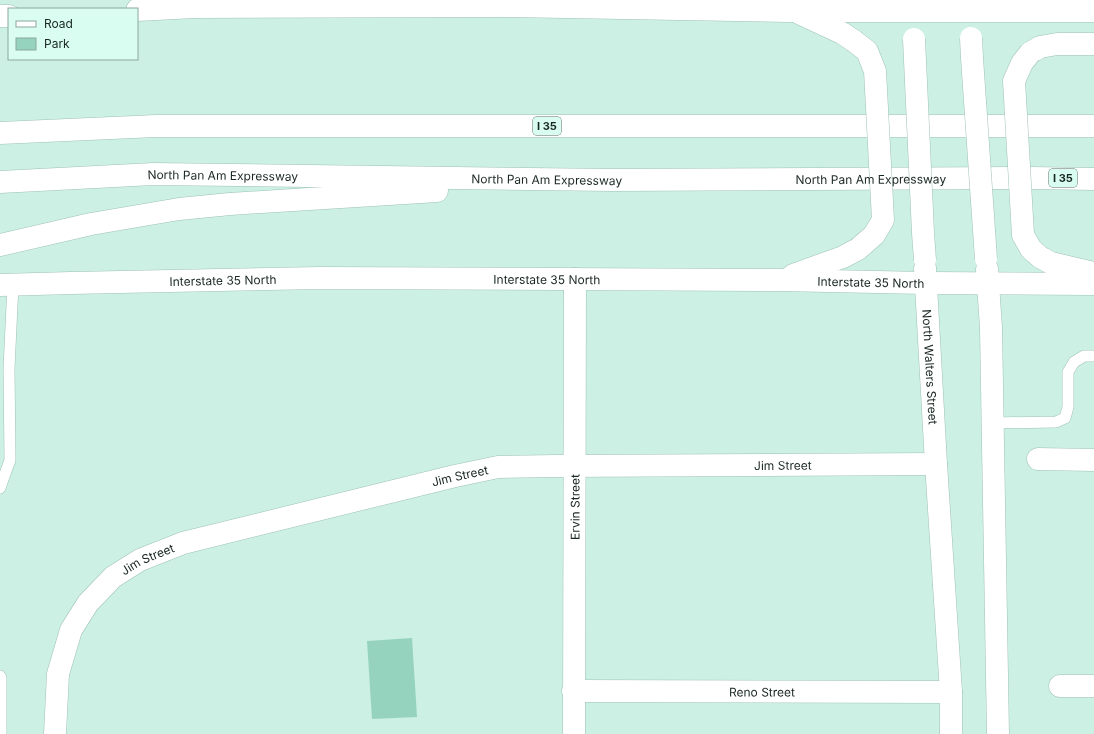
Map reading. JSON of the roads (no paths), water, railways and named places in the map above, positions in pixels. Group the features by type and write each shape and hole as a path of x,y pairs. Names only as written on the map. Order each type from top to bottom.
{"main road":[{"path":"138,10 195,4 535,3 670,4 794,11 914,5 971,5 1094,11"},
{"name":"North Walters Street","path":"914,5 914,39 923,233 951,692 951,734"},
{"path":"971,5 972,66 991,328 998,734"},
{"path":"779,280 844,258 858,249 874,235 884,220 875,71 867,52 854,40 842,33 794,11"},
{"path":"1094,44 1057,44 1040,47 1030,53 1022,63 1014,81 1023,235 1031,249 1040,257 1051,263 1094,273"},
{"path":"1038,126 1094,120"},
{"name":"I 35","path":"0,133 164,126 1094,126"},
{"name":"North Pan Am Expressway","path":"0,182 154,174 613,180 1094,179"},
{"path":"1032,178 1094,182"},
{"path":"0,245 91,224 179,209 230,204 613,180"},
{"name":"Interstate 35 North","path":"7,285 320,278 779,280 1094,284"},
{"name":"Ervin Street","path":"574,734 575,279"},
{"path":"1038,459 1094,460"},
{"name":"Jim Street","path":"55,734 58,674 72,630 88,603 114,577 140,560 182,543 455,476 498,467 575,465 936,464"},
{"path":"1060,686 1094,686"},
{"name":"Reno Street","path":"573,691 951,692"}],"lane":[{"path":"0,488 10,460 4,367 7,285"},
{"path":"992,423 1056,422 1065,418 1068,406 1068,372 1074,362 1084,356 1094,356"},
{"path":"0,676 1,734"}]}
